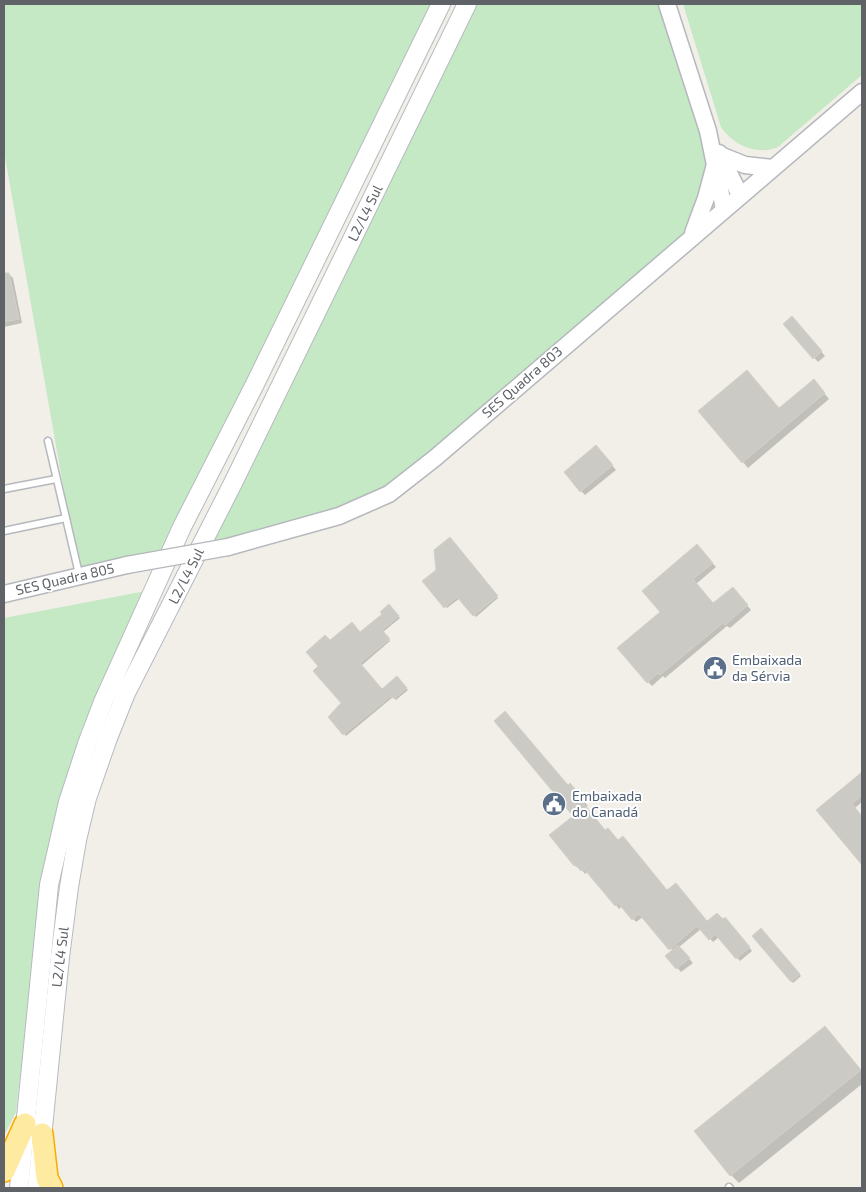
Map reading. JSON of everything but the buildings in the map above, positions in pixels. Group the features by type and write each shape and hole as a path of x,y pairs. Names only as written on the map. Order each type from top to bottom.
{"highway":[{"path":"4,1171 34,1129"},
{"path":"34,1129 47,1178 52,1188"}],"main road":[{"name":"L2/L4 Sul","path":"37,1188 34,1129 49,885 68,802 87,744 103,702 182,526 255,384 441,4"},
{"name":"L2/L4 Sul","path":"19,1188 34,1129 77,840 87,798 108,738 126,692 233,483 467,4"}],"street":[{"path":"667,4 717,159 724,209"},
{"name":"SES Quadra 803","path":"127,565 228,547 320,522 389,494 435,458 862,92"},
{"path":"717,159 772,168"},
{"path":"717,159 740,195"},
{"path":"692,238 717,159"},
{"name":"SES Quadra 805","path":"4,594 127,565"}],"lane":[{"path":"48,441 79,576"},
{"path":"4,489 56,479"},
{"path":"4,531 66,518"}],"green space":[{"path":"4,4 440,4 170,553 79,576 4,151"},
{"path":"467,4 666,4 715,164 692,237 389,494 228,547 204,539"},
{"path":"683,4 862,4 862,75 778,147 762,150 746,147 732,139 721,127"},
{"path":"146,591 81,731 44,863 16,1112 4,1136 4,618"}],"place":[{"name":"Embaixada da Sérvia","path":"715,668"},
{"name":"Embaixada do Canadá","path":"554,804"}]}
